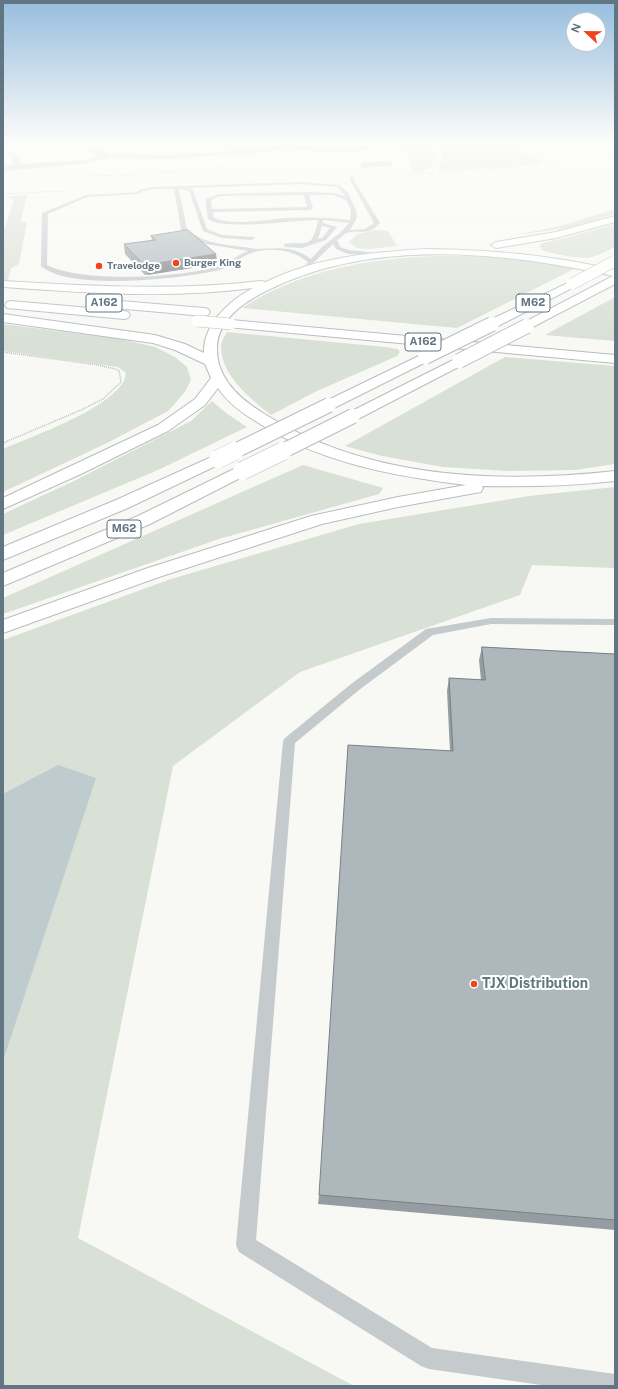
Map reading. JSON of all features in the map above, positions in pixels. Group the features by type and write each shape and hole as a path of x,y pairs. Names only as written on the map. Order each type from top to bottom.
{"highway":[{"path":"615,219 581,230 544,238 483,247 380,256 307,267 274,282 242,300 219,322 213,335 210,348 211,362 218,379 231,396 257,417 291,436 326,451 371,464 455,479 514,482 556,482 615,476"},
{"path":"434,252 485,253 524,256 563,261 615,273"},
{"name":"M62","path":"3,554 122,504 218,459 494,323 615,261"},
{"name":"M62","path":"3,580 144,520 353,416 615,279"},
{"path":"3,284 172,292 214,290 274,282"},
{"name":"A162","path":"3,295 200,317"},
{"name":"A162","path":"3,304 234,320 615,359"},
{"path":"3,318 155,339 180,347 211,362"},
{"name":"A162","path":"234,320 615,348"},
{"path":"3,504 82,468 163,428 200,402 218,379"},
{"path":"3,627 152,573 316,520 445,493 514,482"}],"lane":[{"path":"56,209 45,213 43,263 67,271 102,274 109,278 141,278 183,274 221,268 244,254 258,251 277,250 295,252 306,257 307,267"},
{"path":"179,209 184,230 191,236 213,246 258,251"},
{"path":"198,209 205,230 209,233 252,238"},
{"path":"269,209 210,210 211,219 227,222 352,222"},
{"path":"307,267 325,247 335,241 344,232 352,222 354,211 353,209"},
{"path":"344,232 366,230 374,227 377,223 369,209"},
{"path":"312,243 316,240 320,221"},
{"path":"275,243 299,246 324,239 334,227 320,221"},
{"path":"335,241 338,248 348,252 380,256"},
{"path":"224,260 233,261"},
{"path":"615,622 491,621 430,632 355,687 289,741 246,1245 429,1358 615,1385"}],"path":[{"path":"3,352 98,365 119,370 121,382 102,399 81,410 3,443"}],"shaded area":[{"path":"11,209 24,209 21,221 27,222 19,264 11,268 8,280 3,280 3,233"},
{"path":"615,209 615,214 568,228 515,235 561,226"},
{"path":"615,224 615,247 592,257 581,258 560,255 542,250 540,246 542,243"},
{"path":"376,230 388,231 397,246 370,249 357,248 349,242 357,234"},
{"path":"485,256 533,260 576,268 457,328 242,308 264,295 288,284 336,268 361,263 412,257"},
{"path":"615,297 615,341 545,335"},
{"path":"3,324 120,339 155,347 175,357 187,367 191,380 185,392 168,411 107,443 3,492 3,449 67,422 99,404 122,384 126,373 118,367 3,351"},
{"path":"227,332 385,347 397,349 400,352 397,356 317,391 271,415 246,394 231,377 222,357 221,346"},
{"path":"505,357 615,366 615,464 575,470 507,471 443,467 382,456 345,446"},
{"path":"212,401 226,413 247,427 158,470 3,535 3,514 76,480 191,421"},
{"path":"303,465 383,488 379,494 219,539 3,614 3,598"},
{"path":"615,487 615,568 532,565 520,595 300,672 173,766 78,1238 354,1386 3,1386 3,640 171,579 359,524 529,496"},
{"path":"58,765 96,778 3,1061 3,794"}],"building":[{"path":"188,230 216,254 144,265 124,244 156,240 151,236"},
{"name":"TJX Distribution","path":"482,647 615,654 615,1220 319,1195 348,745 453,751 449,678 485,680"}],"place":[{"name":"Burger King","path":"176,263"},
{"name":"Travelodge","path":"99,266"},
{"name":"TJX Distribution","path":"474,984"}]}
